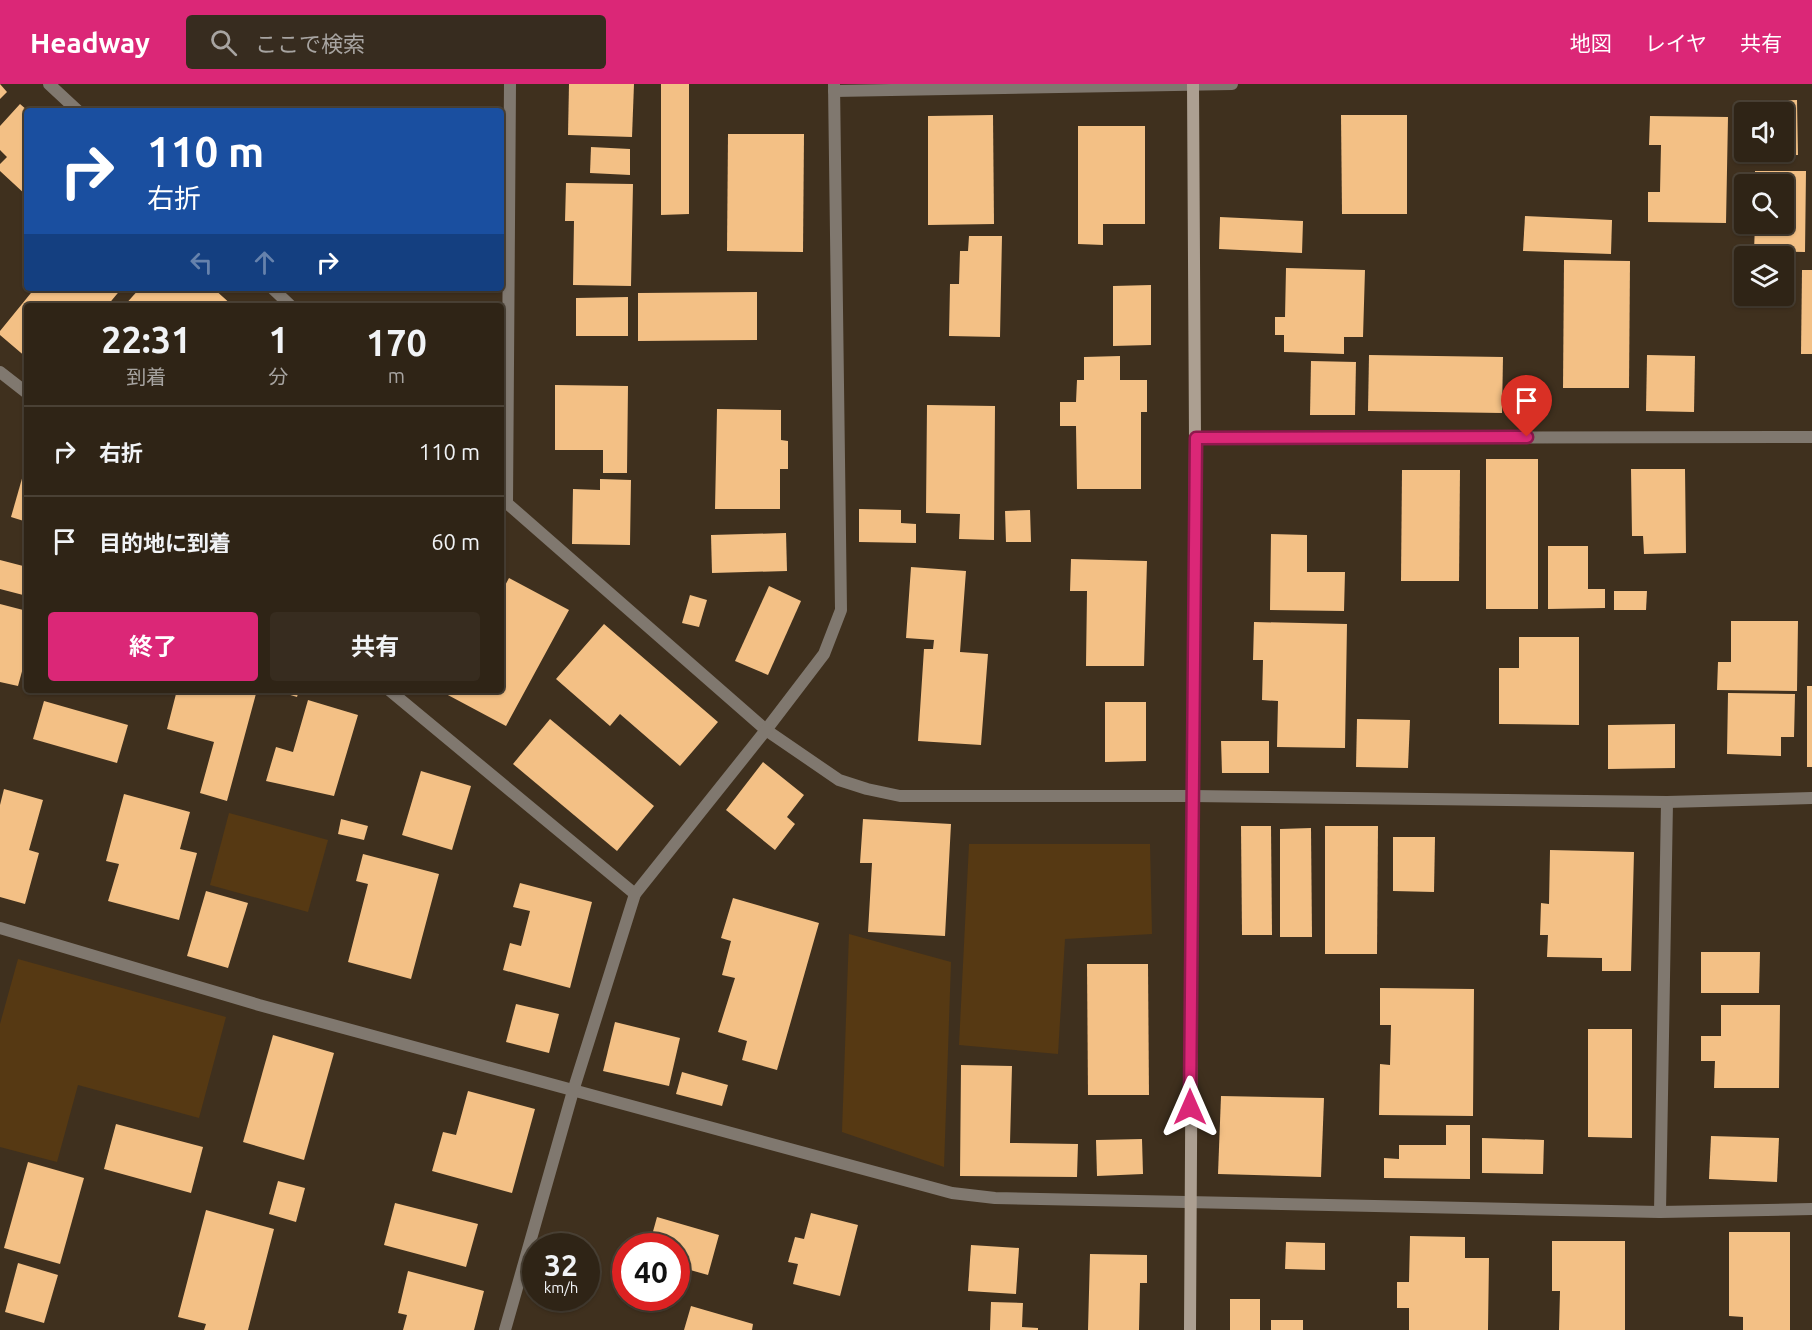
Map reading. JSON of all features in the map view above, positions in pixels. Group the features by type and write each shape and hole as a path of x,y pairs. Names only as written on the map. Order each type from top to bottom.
{"street":[{"path":"49,84 75,108"},
{"path":"510,84 504,501 766,730 839,780 900,796 1192,796 1667,802 1812,798"},
{"path":"1190,1330 1196,438 1193,84"},
{"path":"505,1330 573,1091 635,894 824,654 840,610 834,87 1232,84"},
{"path":"275,291 288,303"},
{"path":"0,372 24,391"},
{"path":"1196,438 1812,436"},
{"path":"393,693 635,894"},
{"path":"1660,1212 1667,802"},
{"path":"0,928 260,1005 952,1193 995,1198 1660,1212 1812,1209"}],"shaded area":[{"path":"229,813 328,840 308,912 210,885"},
{"path":"969,844 1150,844 1152,934 1065,939 1058,1054 959,1045"},
{"path":"849,934 951,962 944,1167 842,1132"},
{"path":"18,959 226,1017 199,1118 78,1085 57,1162 0,1147 0,1024"}],"building":[{"path":"0,84 7,92 0,99"},
{"path":"569,84 634,84 632,137 568,135"},
{"path":"661,84 689,84 689,214 661,215"},
{"path":"1797,100 1798,155 1794,155 1794,102 1759,101"},
{"path":"20,104 25,108 24,193 0,171 0,164 7,157 0,150 0,126"},
{"path":"993,115 994,224 928,225 928,116"},
{"path":"1341,115 1407,115 1407,214 1342,214"},
{"path":"1650,116 1728,117 1726,223 1648,222 1648,192 1660,192 1661,145 1649,145"},
{"path":"1078,126 1145,126 1145,224 1103,224 1103,245 1078,244"},
{"path":"728,134 804,134 803,252 727,251"},
{"path":"591,147 630,149 630,175 590,173"},
{"path":"1755,171 1806,171 1805,252 1794,252 1794,246 1754,246 1755,234 1794,234 1794,174 1755,174"},
{"path":"566,183 633,184 631,286 573,285 574,221 565,221"},
{"path":"1525,216 1612,220 1611,254 1523,251"},
{"path":"1220,217 1303,221 1302,253 1219,249"},
{"path":"969,236 1002,236 1000,337 949,336 950,284 959,284 960,251 968,251"},
{"path":"1564,260 1630,261 1629,388 1563,388"},
{"path":"1286,268 1365,270 1363,337 1344,337 1344,354 1284,352 1284,335 1275,335 1275,317 1285,317"},
{"path":"1802,270 1812,270 1812,354 1801,354"},
{"path":"1151,285 1151,345 1113,346 1113,286"},
{"path":"33,291 120,291 110,303 24,303 24,355 0,335 0,331"},
{"path":"137,291 216,291 230,303 127,303"},
{"path":"757,292 757,340 638,341 638,293"},
{"path":"628,297 628,336 576,336 576,298"},
{"path":"1369,355 1503,357 1502,413 1368,411"},
{"path":"1647,355 1695,356 1694,412 1646,411"},
{"path":"1120,356 1120,380 1147,380 1147,412 1141,412 1141,489 1077,489 1076,426 1060,426 1060,402 1076,402 1077,380 1084,380 1084,357"},
{"path":"1311,361 1356,362 1355,415 1310,415"},
{"path":"555,385 628,386 627,473 603,473 603,450 555,450"},
{"path":"927,405 995,406 994,540 959,539 960,514 926,513"},
{"path":"717,409 781,410 781,440 788,441 788,469 780,469 780,509 715,509"},
{"path":"1486,459 1538,459 1538,609 1486,609"},
{"path":"1631,469 1685,469 1686,553 1644,554 1643,536 1632,536"},
{"path":"1402,470 1460,470 1459,581 1401,581"},
{"path":"24,472 24,521 11,517"},
{"path":"600,479 631,480 630,545 572,544 573,489 600,490"},
{"path":"859,509 901,510 901,523 916,524 916,543 859,542"},
{"path":"1030,510 1031,542 1006,542 1005,511"},
{"path":"786,533 787,571 712,573 711,535"},
{"path":"1271,534 1307,535 1307,572 1345,572 1344,611 1270,610"},
{"path":"1548,546 1588,546 1588,589 1605,589 1605,608 1548,609"},
{"path":"1071,559 1147,561 1144,666 1086,666 1087,591 1070,591"},
{"path":"0,560 24,566 24,595 0,589"},
{"path":"911,567 966,571 960,652 988,654 981,745 918,741 924,649 933,649 934,640 906,638"},
{"path":"509,578 569,610 506,726 446,694 504,693 504,587"},
{"path":"769,586 801,601 768,675 735,661"},
{"path":"1614,591 1647,591 1646,610 1614,610"},
{"path":"690,595 707,600 699,627 682,623"},
{"path":"0,604 24,610 24,664 18,686 0,682"},
{"path":"1731,621 1798,621 1797,691 1717,690 1718,662 1731,662"},
{"path":"1254,622 1347,624 1345,748 1277,747 1278,701 1262,700 1263,660 1253,660"},
{"path":"604,624 718,722 680,766 620,714 610,726 556,679"},
{"path":"1519,637 1579,637 1579,725 1499,724 1499,668 1519,668"},
{"path":"1807,686 1812,686 1812,767 1807,767"},
{"path":"176,693 256,693 227,801 200,793 214,742 167,729"},
{"path":"284,693 298,693 297,697"},
{"path":"1728,693 1795,694 1794,737 1781,737 1781,756 1727,754"},
{"path":"308,700 358,715 334,796 266,781 276,747 293,752"},
{"path":"44,701 128,725 117,763 33,739"},
{"path":"1105,702 1146,702 1146,761 1105,762"},
{"path":"550,719 654,806 617,851 513,764"},
{"path":"1357,719 1410,720 1408,768 1356,767"},
{"path":"1675,724 1675,768 1608,769 1608,725"},
{"path":"1221,741 1269,741 1269,773 1222,773"},
{"path":"763,762 804,795 787,817 795,824 775,850 726,810"},
{"path":"421,771 471,786 452,850 402,835"},
{"path":"4,789 43,800 29,850 39,853 25,904 0,897 0,805"},
{"path":"124,794 190,812 180,849 197,853 179,920 108,901 119,864 106,861"},
{"path":"341,819 368,826 364,840 338,834"},
{"path":"863,819 951,824 945,936 868,932 872,863 860,863"},
{"path":"1241,826 1271,826 1272,935 1242,935"},
{"path":"1325,826 1378,826 1377,954 1325,954"},
{"path":"1311,828 1312,937 1280,937 1280,829"},
{"path":"1393,837 1435,837 1434,892 1393,891"},
{"path":"1550,850 1634,852 1631,971 1602,971 1602,958 1547,957 1548,935 1540,935 1541,903 1549,904"},
{"path":"363,854 439,874 411,979 348,962 368,884 356,881"},
{"path":"520,883 592,902 570,988 503,970 510,943 521,946 530,911 513,907"},
{"path":"206,891 248,903 228,968 187,956"},
{"path":"733,898 819,923 777,1070 742,1060 747,1041 718,1032 735,978 722,975 731,941 721,938"},
{"path":"1701,952 1760,952 1759,993 1701,993"},
{"path":"1087,964 1148,964 1149,1095 1088,1095"},
{"path":"1380,988 1474,989 1473,1116 1379,1115 1380,1064 1390,1065 1391,1025 1380,1025"},
{"path":"516,1004 559,1014 549,1053 506,1042"},
{"path":"1721,1005 1780,1005 1779,1088 1714,1088 1715,1061 1701,1061 1701,1036 1721,1036"},
{"path":"615,1022 680,1038 669,1086 603,1071"},
{"path":"1588,1029 1632,1029 1632,1138 1588,1137"},
{"path":"273,1035 334,1053 304,1160 243,1142"},
{"path":"961,1065 1012,1066 1010,1143 1078,1144 1077,1177 960,1176"},
{"path":"682,1072 728,1085 722,1106 676,1094"},
{"path":"468,1091 535,1109 512,1193 432,1171 443,1132 456,1135"},
{"path":"1221,1096 1324,1098 1321,1177 1218,1174"},
{"path":"116,1124 203,1147 191,1193 104,1169"},
{"path":"1446,1125 1470,1125 1470,1179 1384,1178 1384,1158 1399,1159 1399,1145 1446,1145"},
{"path":"1711,1136 1779,1138 1777,1182 1709,1179"},
{"path":"1482,1138 1544,1140 1543,1174 1482,1173"},
{"path":"1142,1139 1143,1174 1097,1176 1096,1140"},
{"path":"28,1162 84,1178 60,1264 4,1248"},
{"path":"278,1181 305,1188 296,1222 269,1214"},
{"path":"395,1203 478,1224 466,1267 384,1245"},
{"path":"206,1210 274,1229 248,1330 204,1330 206,1324 178,1317"},
{"path":"811,1213 858,1225 840,1296 793,1284 798,1264 788,1262 795,1237 804,1239"},
{"path":"657,1217 719,1235 708,1275 690,1270 690,1233 653,1233"},
{"path":"1729,1232 1790,1232 1790,1330 1743,1330 1743,1317 1729,1316"},
{"path":"1410,1236 1465,1237 1465,1258 1489,1258 1488,1330 1409,1330 1409,1308 1397,1308 1397,1282 1409,1282"},
{"path":"1552,1241 1625,1241 1625,1330 1559,1330 1560,1291 1552,1291"},
{"path":"1286,1242 1325,1243 1325,1270 1285,1269"},
{"path":"971,1245 1019,1248 1016,1294 968,1291"},
{"path":"1090,1254 1147,1255 1147,1283 1140,1283 1139,1330 1088,1330"},
{"path":"18,1263 58,1275 44,1323 5,1312"},
{"path":"408,1271 484,1291 474,1330 403,1330 407,1315 398,1313"},
{"path":"1230,1299 1260,1299 1260,1330 1230,1330"},
{"path":"991,1302 1023,1303 1022,1327 1038,1328 1038,1330 990,1330"},
{"path":"691,1306 753,1324 752,1330 684,1330"},
{"path":"1271,1320 1303,1320 1303,1330 1271,1330"}],"route":[{"path":"1190,1107 1196,438 1527,437"}]}
